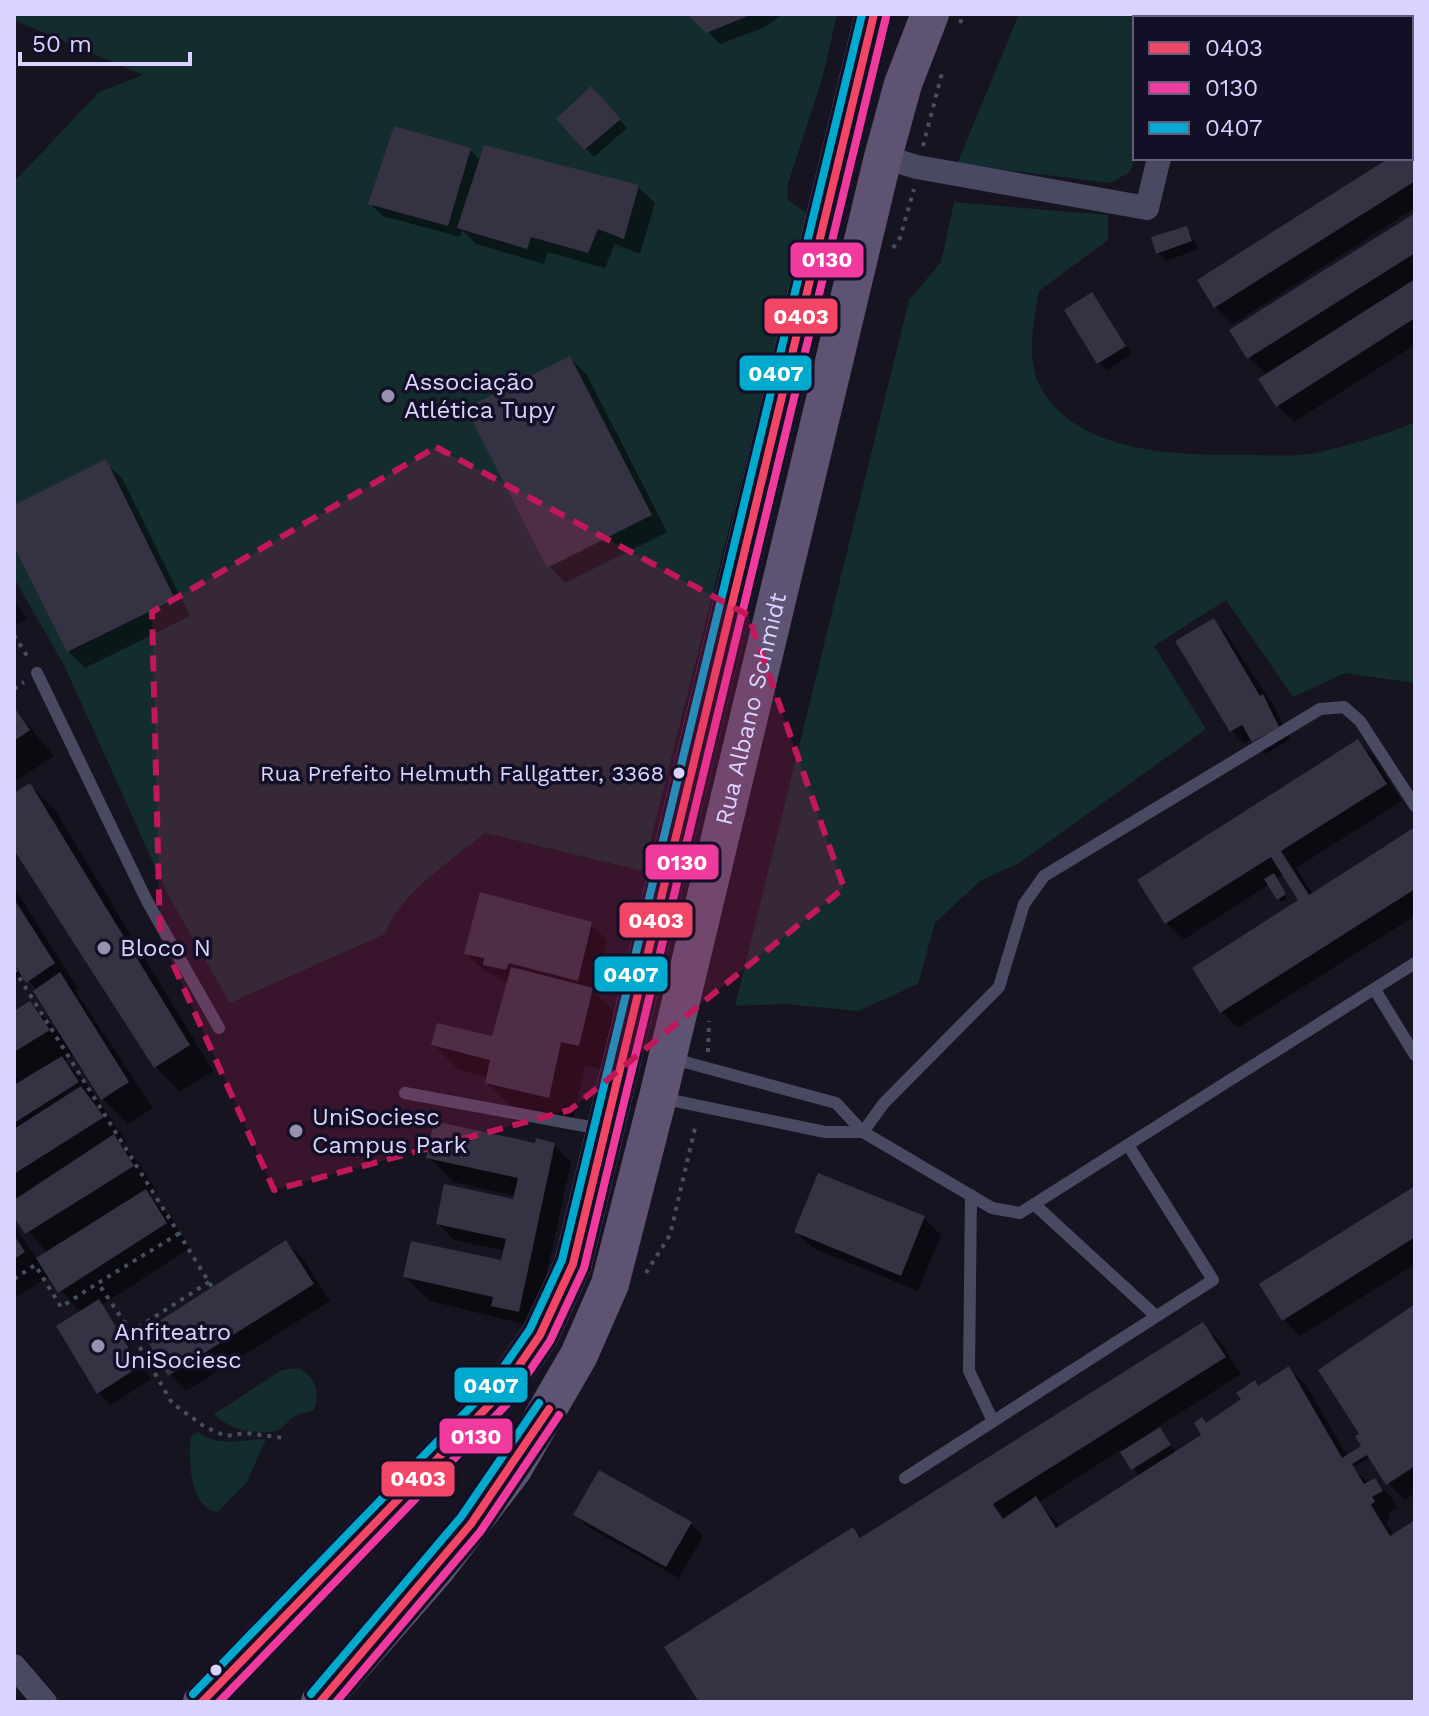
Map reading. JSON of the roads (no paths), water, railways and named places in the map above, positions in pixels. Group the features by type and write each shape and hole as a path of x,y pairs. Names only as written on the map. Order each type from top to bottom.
{"main road":[{"path":"202,1702 467,1431 520,1369 573,1264 608,1131 874,14"},
{"name":"Rua Albano Schmidt","path":"320,1702 482,1511 554,1401 597,1317 610,1284 658,1097 883,157 903,84 930,14"}],"street":[{"path":"883,157 917,167 1147,208 1159,160"},
{"path":"14,1666 45,1702"}],"lane":[{"path":"37,673 147,901 219,1028"},
{"path":"863,1132 884,1103 999,987 1024,904 1044,876 1320,709 1344,707 1360,721 1415,806"},
{"path":"667,1057 836,1103 863,1132 992,1208 1020,1213 1415,963"},
{"path":"1375,990 1415,1055"},
{"path":"405,1093 608,1131"},
{"path":"658,1097 825,1132 863,1132"},
{"path":"905,1478 1213,1280 1128,1145"},
{"path":"971,1195 969,1371 993,1421"},
{"path":"1034,1204 1156,1316"}],"place":[{"name":"Associação Atlética Tupy","path":"388,396"},
{"name":"Rua Prefeito Helmuth Fallgatter, 3368","path":"679,773"},
{"name":"Bloco N","path":"104,948"},
{"name":"UniSociesc Campus Park","path":"296,1131"},
{"name":"Anfiteatro UniSociesc","path":"98,1346"}]}
